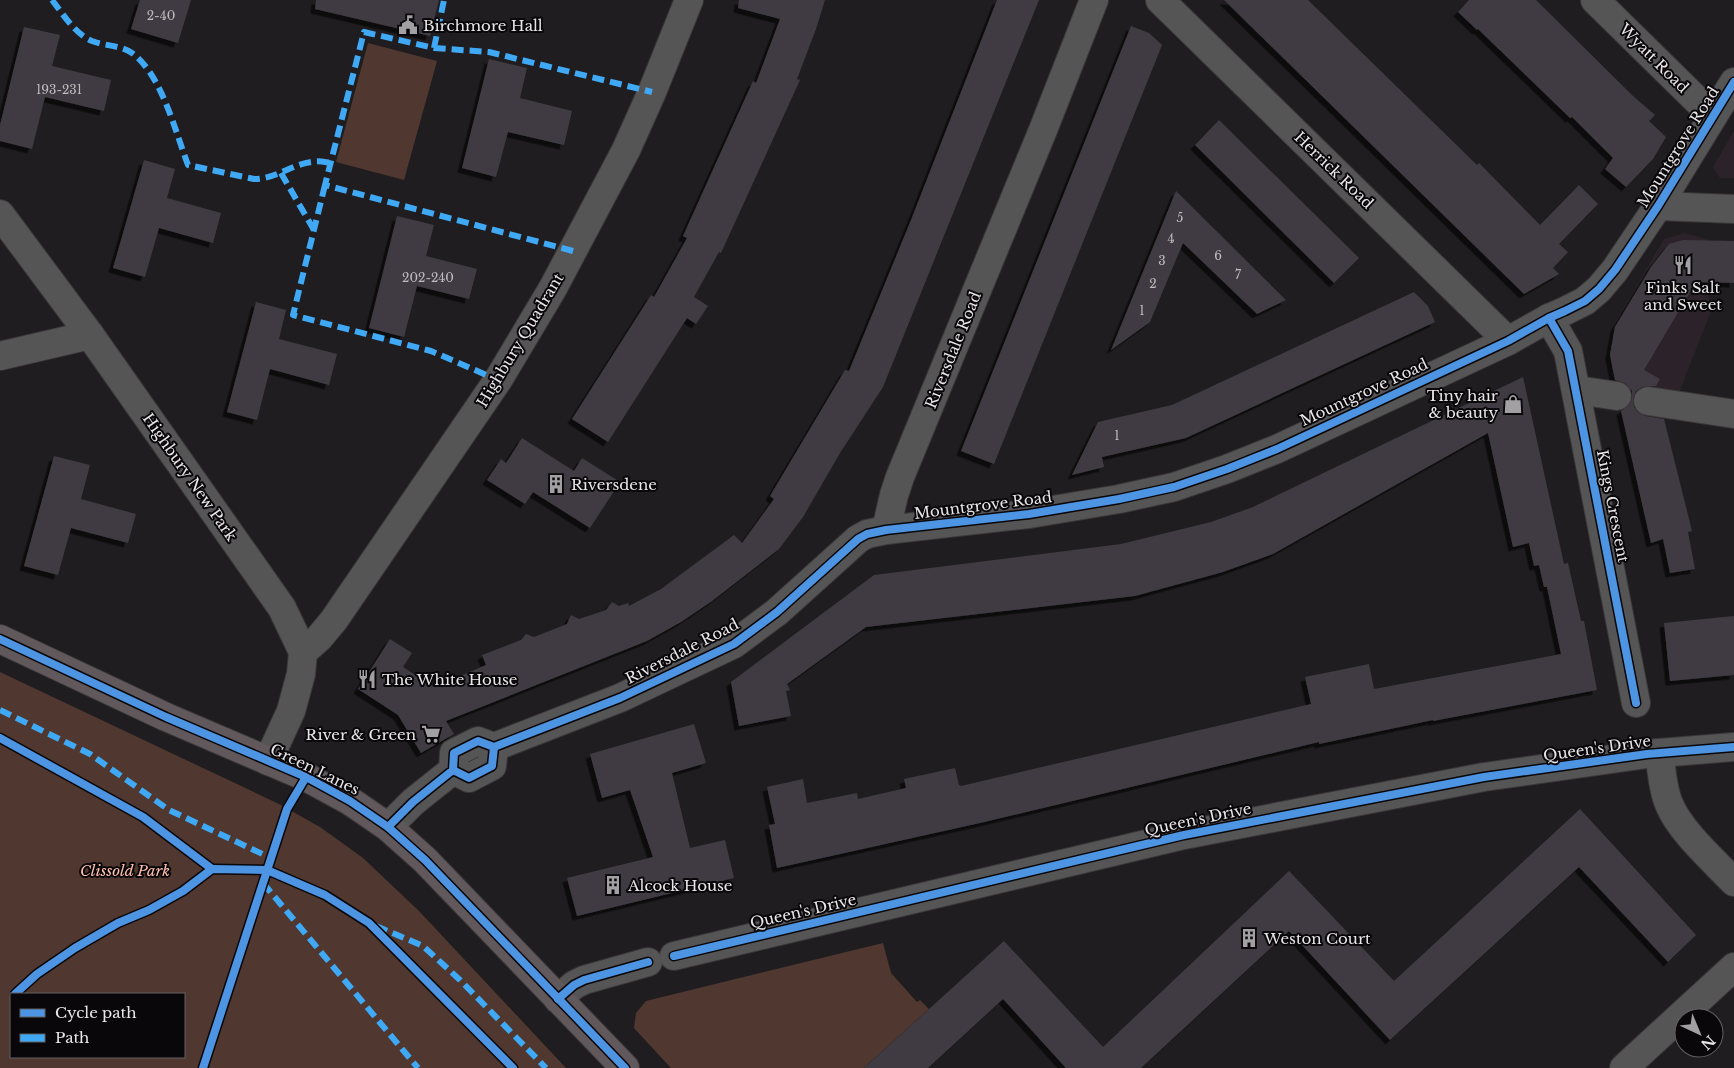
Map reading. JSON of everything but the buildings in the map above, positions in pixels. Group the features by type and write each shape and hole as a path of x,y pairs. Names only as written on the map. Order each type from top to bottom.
{"main road":[{"name":"Green Lanes","path":"0,639 166,717 325,786 350,800 388,827 441,877 625,1068"}],"street":[{"name":"Highbury Quadrant","path":"303,652 334,620 372,565 498,380 553,288 626,150 690,0"},
{"name":"Riversdale Road","path":"388,827 412,802 452,770 454,753 478,741 494,748 620,698 734,644 777,612 854,543 868,534 886,530 900,477 1043,130 1094,0"},
{"name":"Herrick Road","path":"1160,0 1508,341"},
{"name":"Wyatt Road","path":"1596,0 1713,116"},
{"name":"Mountgrove Road","path":"886,530 1057,510 1174,487 1227,470 1277,449 1508,341 1585,301 1599,289 1615,270 1658,206 1734,82"},
{"path":"1658,206 1734,209"},
{"name":"Highbury New Park","path":"0,214 90,335 282,608 303,652"},
{"name":"Kings Crescent","path":"1550,318 1568,351 1577,390 1636,703"},
{"path":"0,356 90,335"},
{"path":"1577,390 1617,396"},
{"path":"1648,401 1734,414"},
{"path":"268,761 291,711 301,674 303,652"},
{"name":"Queen's Drive","path":"558,999 574,985 584,980 661,959 1184,835 1484,778 1734,746"},
{"path":"1660,754 1665,790 1674,816 1734,882"},
{"path":"1624,1068 1734,967"}],"shaded area":[{"path":"1734,131 1734,178 1720,178 1713,167"},
{"path":"1685,233 1709,240 1708,293 1711,311 1679,393 1612,377 1610,355 1613,326 1664,239"}],"green space":[{"path":"368,43 437,61 404,180 336,162"},
{"name":"Clissold Park","path":"0,672 279,804 320,827 363,858 419,911 566,1068 0,1068"},
{"path":"883,943 891,973 917,1002 920,1000 929,1009 864,1068 671,1068 634,1028 636,1013 646,1001"}],"marked path":[{"path":"52,0 80,34 97,43 127,50 152,75 166,104 188,165 254,179 269,177 313,161 331,163"},
{"path":"434,48 444,0"},
{"path":"573,251 325,185 364,32 434,48 489,52 652,92"},
{"path":"281,173 314,230"},
{"path":"325,185 293,315 431,351 498,380"},
{"path":"0,710 90,754 169,810 271,858"},
{"path":"263,883 418,1068"},
{"path":"376,926 423,946 460,980 546,1068"}],"cycle path":[{"path":"388,827 413,802 453,770 454,753 478,741 494,747 620,698 734,644 777,612 858,539 867,534 886,530 1029,514 1119,499 1174,487 1277,449 1508,341 1549,318 1585,301 1599,289 1615,270 1658,206 1734,82"},
{"path":"1549,318 1568,351 1636,703"},
{"path":"0,639 166,717 306,777 350,801 388,827 425,860 625,1068"},
{"path":"0,738 143,817 212,869"},
{"path":"453,770 469,778 492,766 494,747"},
{"path":"674,956 1184,835 1484,777 1647,754 1734,747"},
{"path":"203,1068 287,809 306,777"},
{"path":"16,993 37,974 75,948 118,923 149,910 183,891 212,869 267,870 325,895 369,923 513,1068"},
{"path":"558,999 574,985 584,980 648,962"}],"place":[{"name":"Birchmore Hall","path":"408,25"},
{"name":"Finks Salt and Sweet","path":"1683,265"},
{"name":"Tiny hair & beauty","path":"1513,404"},
{"name":"Riversdene","path":"556,484"},
{"name":"The White House","path":"367,679"},
{"name":"River & Green","path":"431,734"},
{"name":"Alcock House","path":"613,885"},
{"name":"Weston Court","path":"1249,938"}]}
